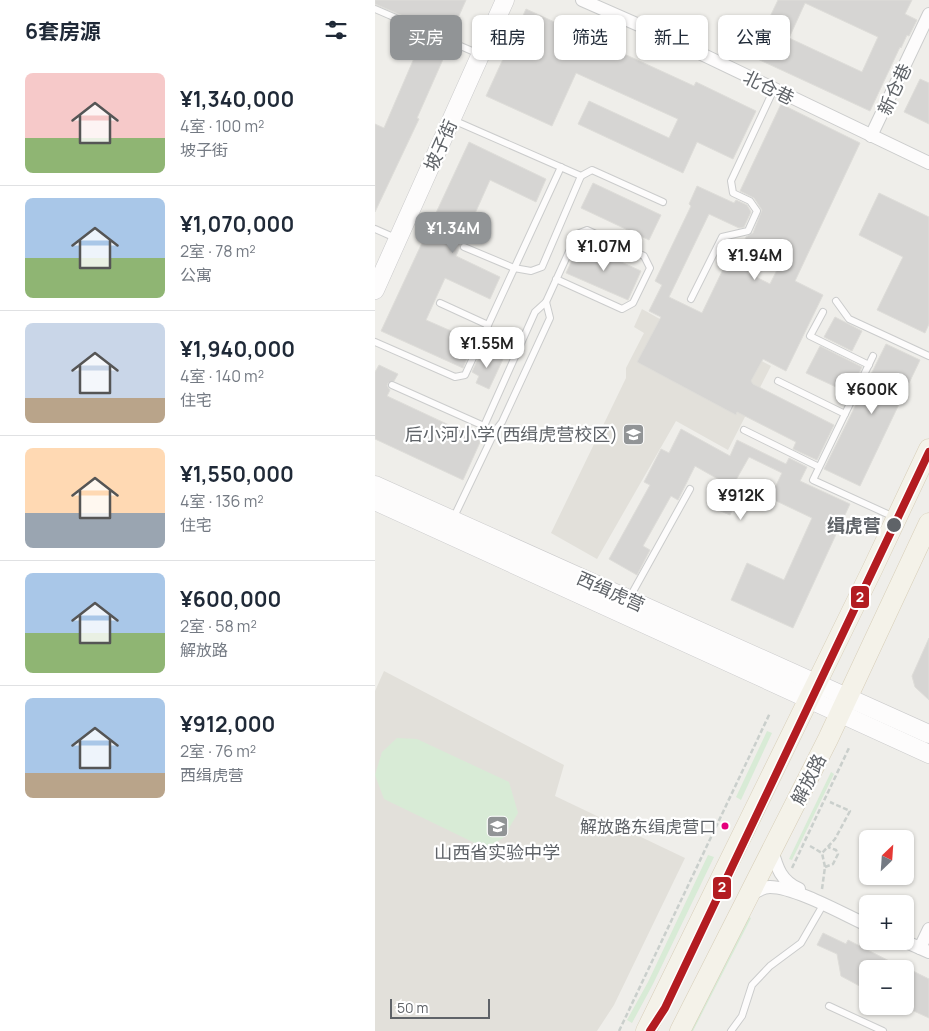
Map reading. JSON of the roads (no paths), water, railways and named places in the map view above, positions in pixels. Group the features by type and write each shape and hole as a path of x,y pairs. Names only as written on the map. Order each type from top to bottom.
{"main road":[{"name":"坡子街","path":"490,15 495,0"},
{"name":"坡子街","path":"497,15 505,0"},
{"name":"坡子街","path":"375,290 474,60"},
{"name":"坡子街","path":"375,271 383,233 448,118"},
{"name":"解放路","path":"646,1031 813,692 929,449"},
{"name":"西缉虎营","path":"375,486 629,599 813,692"},
{"name":"西缉虎营","path":"375,501 844,706"},
{"name":"解放路","path":"680,1031 844,706 929,524"},
{"path":"844,706 929,734"},
{"path":"844,706 929,754"}],"street":[{"name":"北仓巷","path":"582,0 929,163"},
{"name":"新仓巷","path":"871,136 929,14"},
{"path":"772,850 778,871 793,886 859,915"},
{"path":"749,896 759,890 770,887 790,890 822,899 859,920"},
{"path":"914,941 925,948 929,929"}],"lane":[{"path":"375,9 472,51"},
{"path":"691,299 722,237 747,231 757,211 749,201 733,193 731,181 774,89"},
{"path":"448,118 581,176"},
{"path":"375,342 455,377 465,375 561,168"},
{"path":"464,247 515,268 531,271 542,267 581,176 592,170 663,202"},
{"path":"484,426 535,312 546,302 556,279 577,234 587,230 644,256 650,268 633,303 622,309 556,279"},
{"path":"836,301 849,319 929,356"},
{"path":"453,520 495,431 502,422 550,318 546,302"},
{"path":"440,303 488,325"},
{"path":"823,312 810,336 869,365"},
{"path":"873,356 813,480 897,518"},
{"path":"778,381 845,414"},
{"path":"393,385 495,431"},
{"path":"744,430 819,467"},
{"path":"629,599 690,489"},
{"path":"731,1031 742,1016 752,985 770,966 801,943 822,899"},
{"path":"829,1006 883,1031"}],"place":[{"name":"后小河小学(西缉虎营校区)","path":"634,434"},
{"name":"缉虎营","path":"894,525"},
{"name":"解放路东缉虎营口","path":"725,826"},
{"name":"山西省实验中学","path":"497,827"}]}
